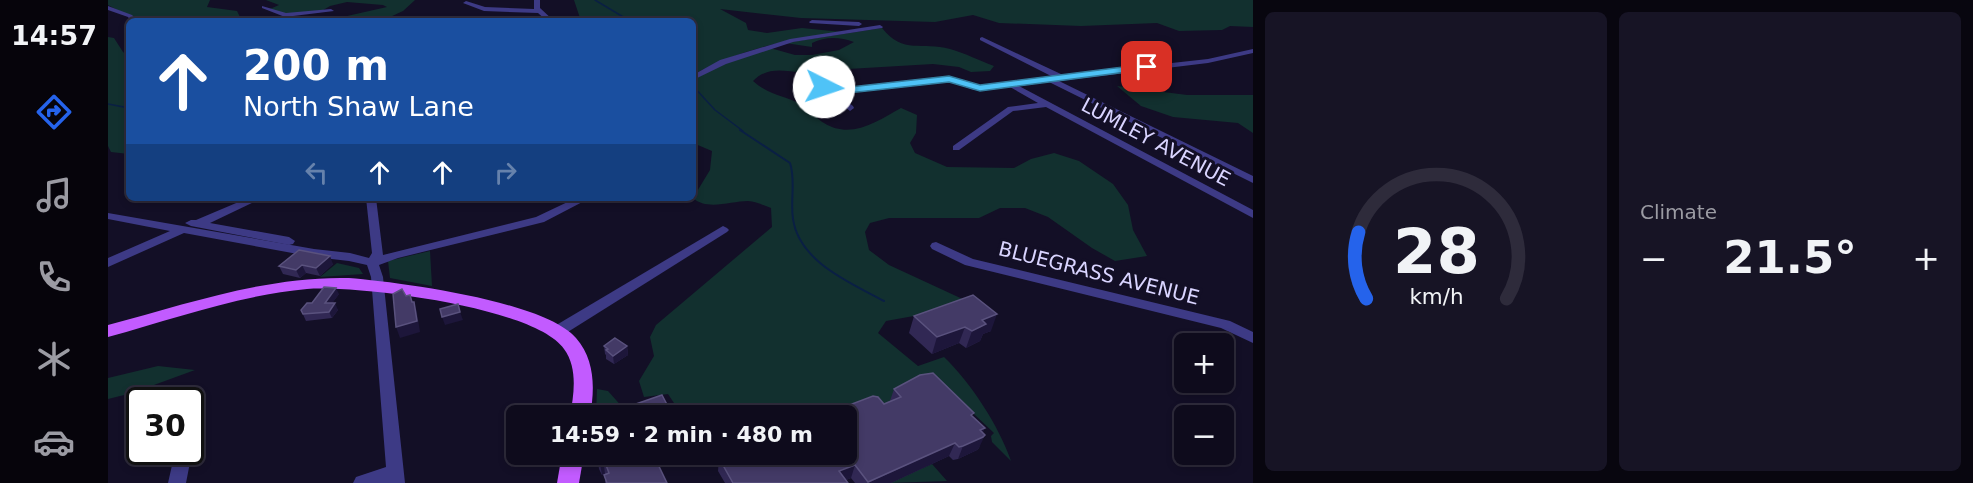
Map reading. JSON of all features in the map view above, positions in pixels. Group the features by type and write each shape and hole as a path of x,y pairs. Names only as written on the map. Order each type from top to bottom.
{"main road":[{"path":"108,331 289,287 316,284 376,286 433,295 512,313 558,331 575,350 582,370 584,381 581,405"},
{"path":"568,483 571,465"}],"street":[{"path":"537,0 539,11 547,18"},
{"path":"466,3 484,9 539,11"},
{"path":"264,7 283,18 331,11"},
{"path":"108,8 132,18"},
{"path":"300,18 312,14"},
{"path":"696,76 723,62 792,40 880,27 812,22"},
{"path":"982,39 1060,77"},
{"path":"830,92 945,79 980,88 1060,77 1208,62 1253,51"},
{"path":"1049,79 1253,180"},
{"path":"820,84 850,108"},
{"name":"LUMLEY AVENUE","path":"1010,84 1253,214"},
{"path":"956,148 1011,109 1047,104"},
{"path":"108,263 250,201"},
{"path":"371,201 378,253 372,263"},
{"path":"108,216 314,253 350,257 372,263 406,251 540,220 579,201"},
{"path":"108,209 329,248 348,253 350,257"},
{"path":"558,331 723,230"},
{"name":"BLUEGRASS AVENUE","path":"936,246 969,262 1225,324 1253,338"},
{"path":"362,483 396,478 375,268 372,263"},
{"path":"177,483 180,465"}],"green space":[{"path":"108,0 210,0 207,7 237,11 240,18 132,18 108,5"},
{"path":"266,0 415,0 391,18 338,18 387,7 383,5 347,2 330,6 318,13 285,14 270,9 279,5"},
{"path":"574,0 1253,0 1253,27 1230,26 1222,30 1179,31 1157,23 1081,26 999,23 973,15 935,22 801,18 720,9 746,23 748,30 767,33 802,28 842,32 765,46 696,73 696,18 580,18"},
{"path":"882,28 898,42 913,46 950,49 994,66 990,71 971,72 959,67 933,64 797,72 774,71 763,74 753,81 771,92 803,105 821,121 834,128 844,130 864,127 901,108 917,115 916,133 910,143 915,153 947,167 1014,168 1031,159 1054,153 1079,161 1113,184 1128,205 1133,230 1147,256 1115,261 1048,217 1025,208 1000,208 979,218 889,218 870,223 865,232 869,250 889,265 969,302 958,308 886,321 878,333 918,366 944,357 964,379 983,406 1011,461 992,442 991,436 994,433 939,381 891,402 857,413 857,405 675,405 668,394 644,397 639,381 654,356 650,337 656,325 772,227 771,208 760,204 748,201 712,205 696,200 696,193 710,170 712,151 696,144 696,78 731,61 770,48 795,55 812,55 839,50 854,42 828,38 812,43 812,47 785,43"},
{"path":"108,37 114,38 126,54 126,154 111,152 108,146"},
{"path":"1117,86 1187,95 1253,95 1253,133 1238,123 1173,117 1141,106"},
{"path":"430,251 432,286 390,278 388,261"},
{"path":"337,263 359,268 363,274 320,277"},
{"path":"158,366 195,370 148,387 126,387 126,394 108,399 108,378"},
{"path":"597,389 608,391 620,405 596,405"},
{"path":"932,464 947,481 888,483"}],"building":[{"path":"299,250 330,256 316,268 302,265 296,270 279,266"},
{"path":"324,287 336,288 325,303 335,303 329,312 303,314 301,310 307,303 312,303"},
{"path":"402,289 406,296 410,295 414,302 417,321 396,327 393,294"},
{"path":"973,295 997,314 982,320 986,324 972,331 965,327 937,337 914,316"},
{"path":"458,304 460,312 442,317 440,309"},
{"path":"615,338 627,346 613,356 604,346"},
{"path":"933,373 974,413 971,415 985,428 980,430 985,435 963,446 959,447 955,443 868,482 855,465 857,465 857,405 849,405 873,396 878,397 884,404 901,397 894,389 920,375"},
{"path":"662,395 667,405 633,405"},
{"path":"606,465 658,465 667,483 607,483 604,475 609,473"},
{"path":"723,465 855,465 839,471 848,483 733,483"}],"waterway":[{"path":"595,0 625,18"},
{"path":"696,89 715,110 743,131"},
{"path":"108,104 126,107"},
{"path":"740,130 790,163 793,177 793,219 797,234 805,247 828,269 884,301"}],"route":[{"path":"824,87 830,92 949,79 980,88 1147,67"}]}
